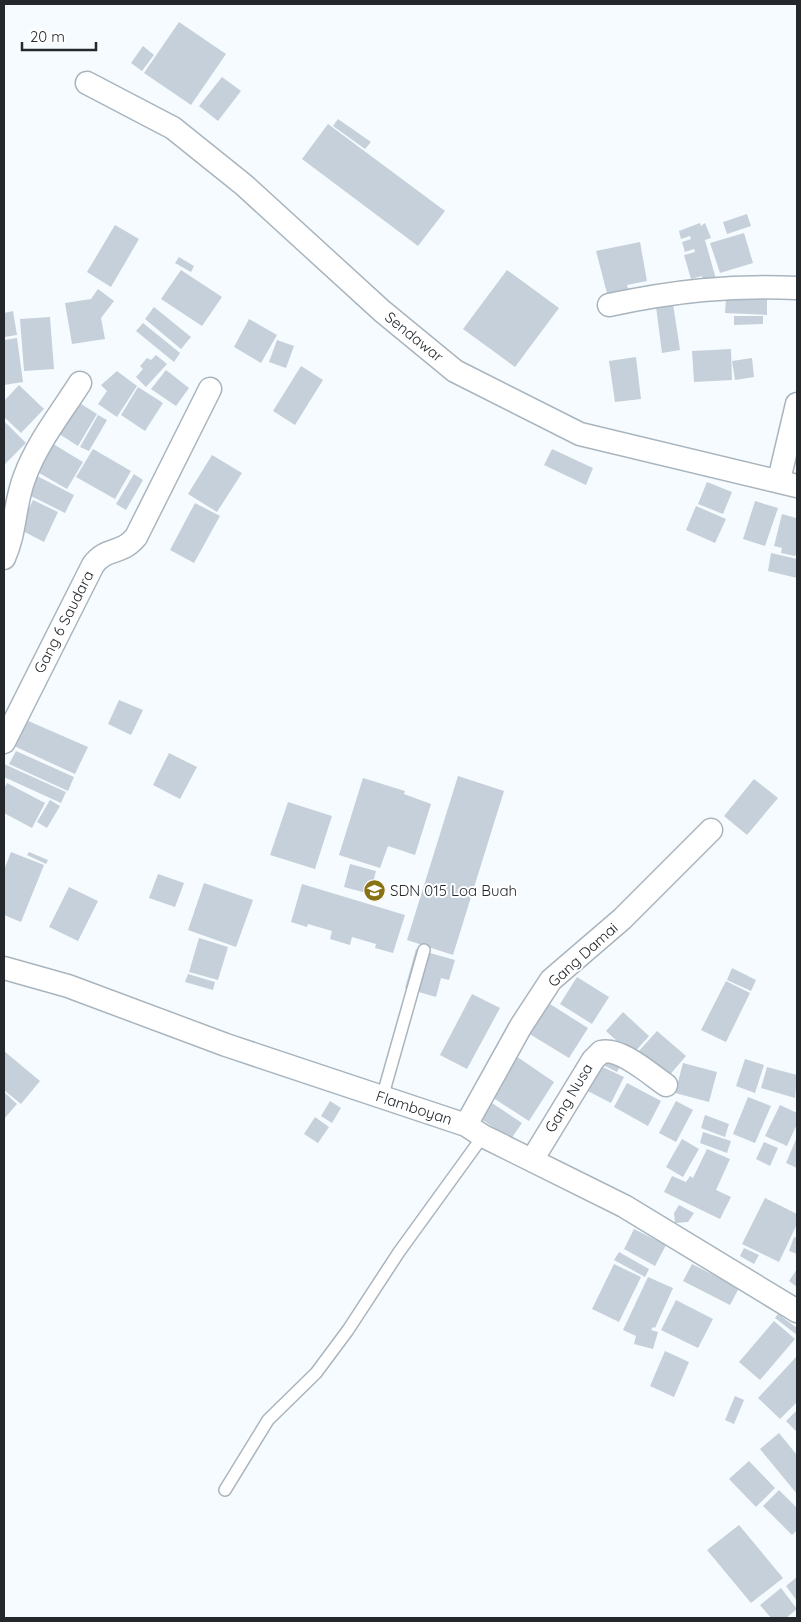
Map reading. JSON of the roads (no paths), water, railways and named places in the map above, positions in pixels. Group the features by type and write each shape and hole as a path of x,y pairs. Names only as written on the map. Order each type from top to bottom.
{"street":[{"name":"Sendawar","path":"87,83 173,128 244,185 382,311 455,371 580,434 788,483"},
{"path":"609,306 662,294 713,288 797,288"},
{"path":"4,558 10,544 24,477 39,446 80,383"},
{"name":"Gang 6 Saudara","path":"4,742 93,565 98,558 107,552 128,547 136,538 210,389"},
{"path":"788,483 797,404"},
{"name":"Gang Damai","path":"474,1131 520,1026 551,980 622,919 711,830"},
{"name":"Flamboyan","path":"4,968 68,986 226,1045 474,1131 624,1206 797,1310"},
{"name":"Gang Nusa","path":"532,1160 592,1060 601,1052 614,1051 666,1084"}],"lane":[{"path":"382,1098 424,950"},
{"path":"225,1490 268,1420 316,1372 348,1330 474,1131"}],"place":[{"name":"SDN 015 Loa Buah","path":"374,891"}]}
